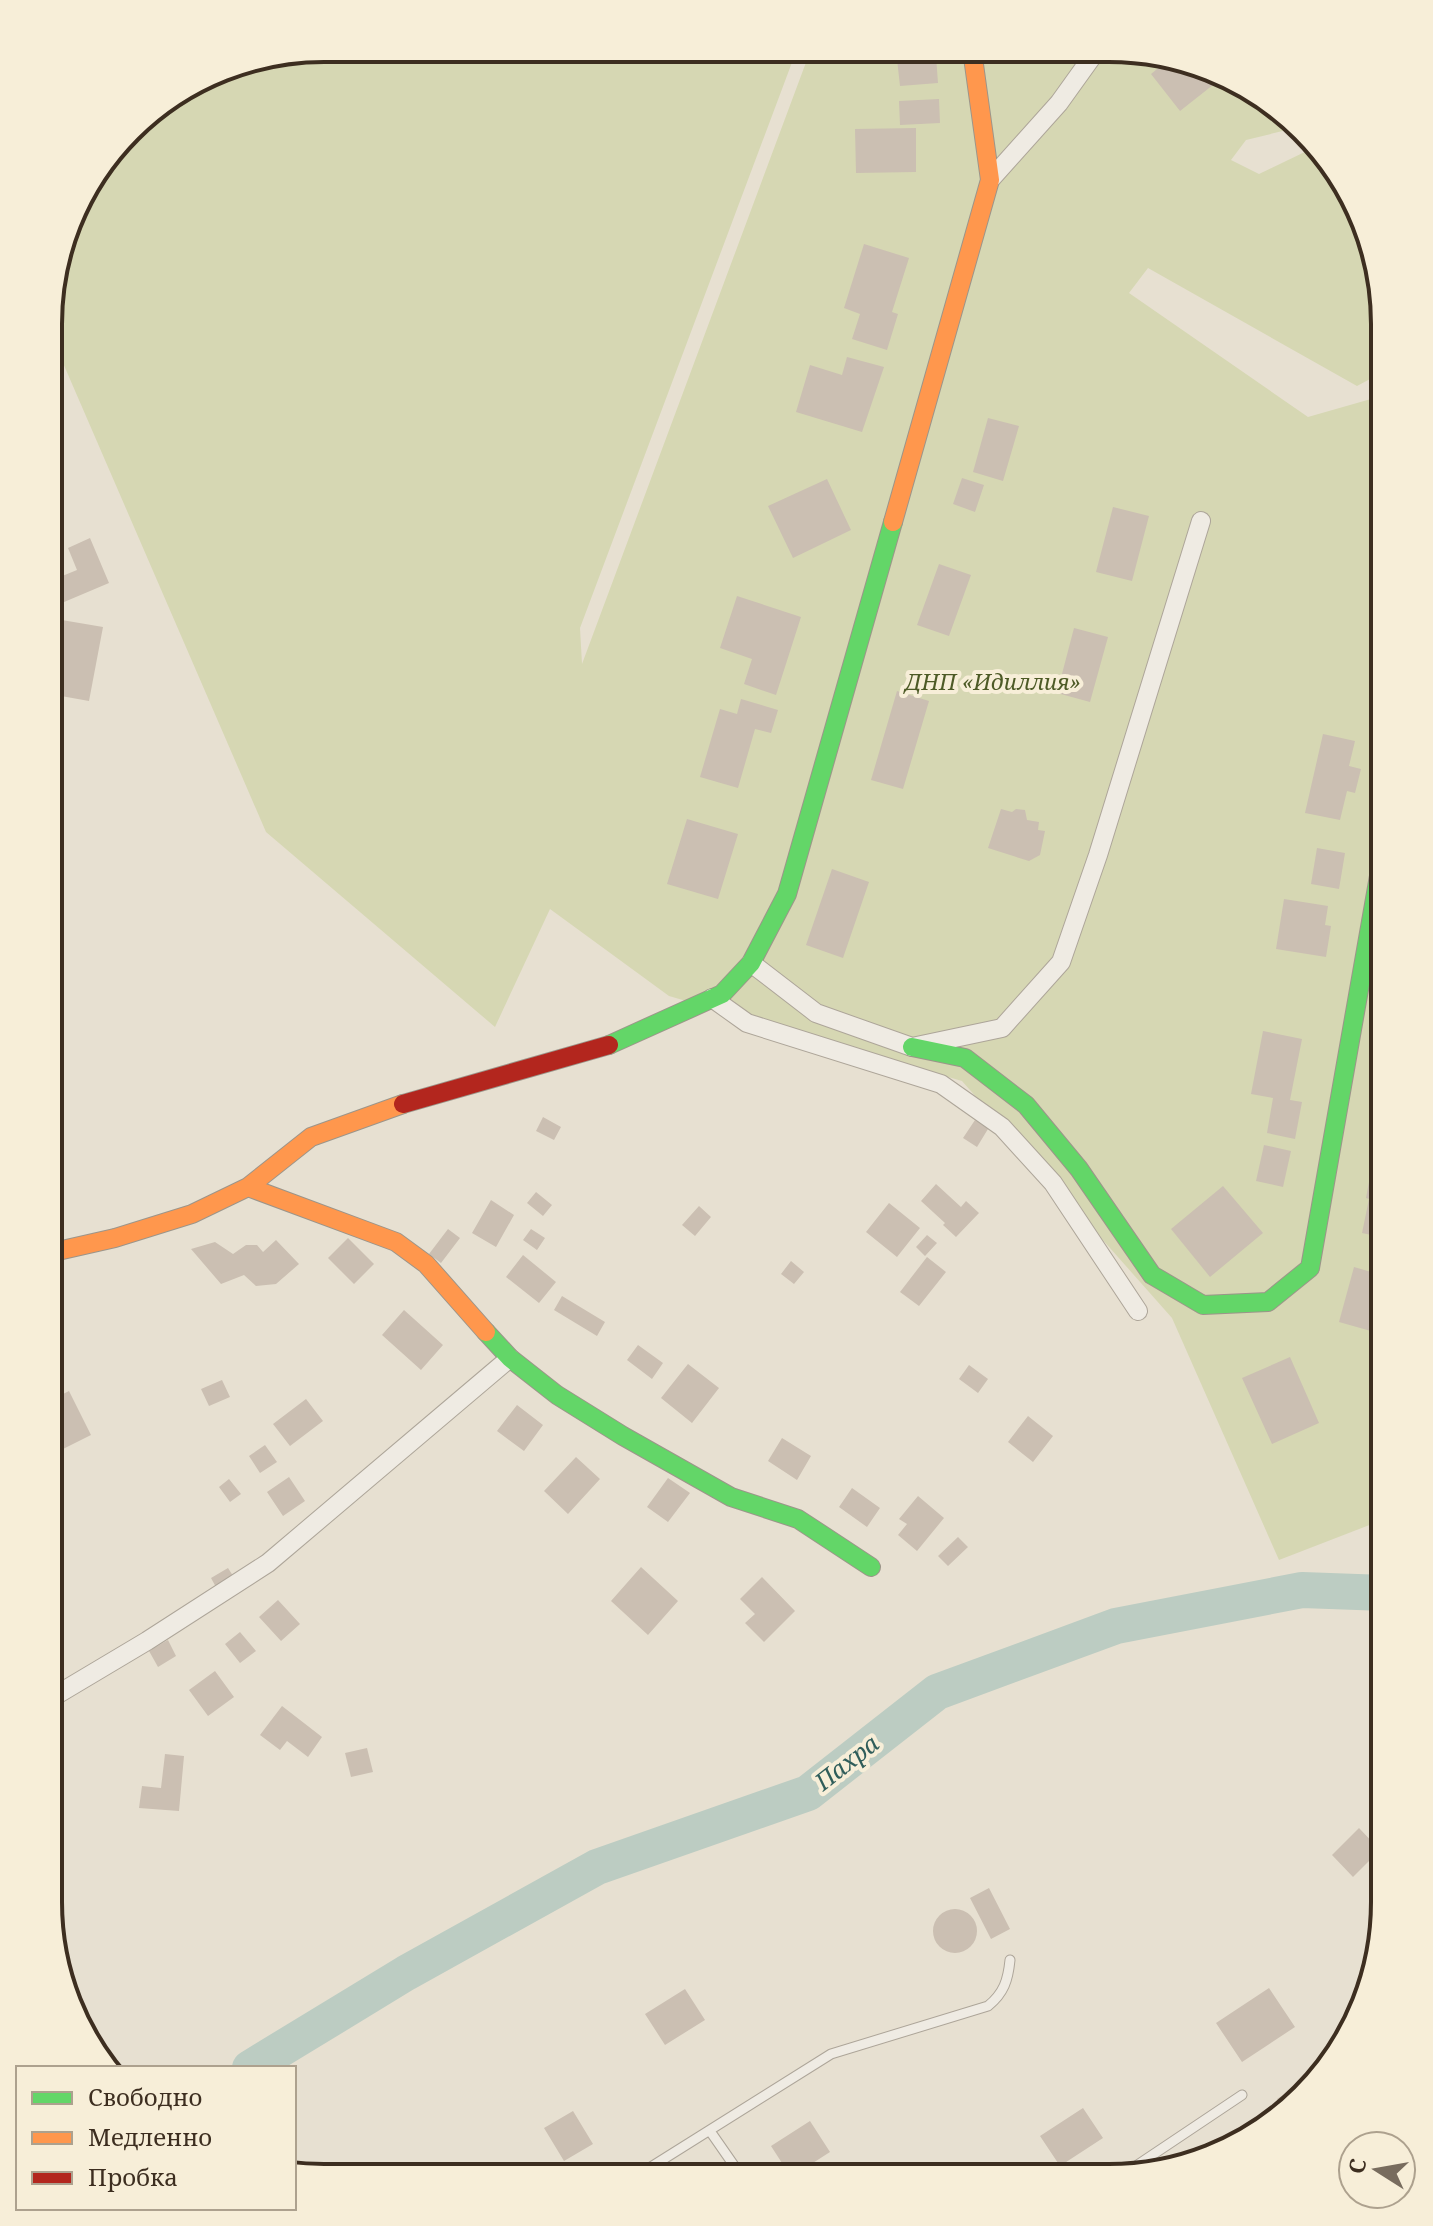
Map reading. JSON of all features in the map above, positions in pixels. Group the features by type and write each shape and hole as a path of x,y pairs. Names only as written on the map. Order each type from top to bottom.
{"street":[{"path":"62,1250 115,1238 192,1214 248,1187 311,1137 391,1108 608,1045 722,994 751,963 787,894 990,180 974,62"},
{"path":"990,180 1059,103 1088,62"},
{"path":"912,1047 1002,1028 1061,962 1098,855 1201,521"},
{"path":"751,963 816,1013 912,1047 965,1058 1026,1105 1079,1169 1152,1275 1203,1305 1268,1302 1310,1268 1371,924"},
{"path":"712,998 747,1023 941,1084 1002,1127 1053,1183 1138,1311"},
{"path":"248,1187 396,1242 426,1264 510,1358 557,1395 731,1497 798,1519 871,1567"},
{"path":"62,1692 268,1563 510,1358"}],"lane":[{"path":"656,2164 804,2068 831,2054 977,2011 1003,1991 1010,1960"},
{"path":"1142,2162 1242,2095"},
{"path":"710,2131 733,2164"}],"green space":[{"name":"ДНП «Идиллия»","path":"792,62 580,628 582,664 806,62 1143,64 1177,71 1240,97 1285,131 1246,140 1231,160 1259,174 1306,152 1336,193 1351,224 1369,290 1371,379 1357,386 1148,268 1129,293 1308,417 1371,399 1370,1525 1279,1560 1172,1318 962,1081 669,996 550,909 495,1027 266,832 62,361 64,290 71,256 89,208 127,151 178,106 240,76 290,64"}],"building":[{"path":"897,62 936,62 938,83 900,86"},
{"path":"1159,67 1214,84 1180,111 1151,74"},
{"path":"939,99 940,123 900,125 899,101"},
{"path":"916,128 916,172 856,173 855,129"},
{"path":"864,244 909,258 892,312 898,314 887,350 852,339 860,314 844,308"},
{"path":"847,357 884,367 862,432 796,412 810,365 842,375"},
{"path":"988,418 1019,426 1003,481 973,472"},
{"path":"962,478 984,485 975,512 953,504"},
{"path":"827,479 851,530 793,558 768,506"},
{"path":"1113,507 1149,516 1132,581 1096,572"},
{"path":"90,538 109,583 62,603 62,576 77,570 68,548"},
{"path":"939,564 971,575 949,636 917,625"},
{"path":"737,596 801,617 776,695 744,684 752,659 720,648"},
{"path":"62,620 103,627 89,701 62,696"},
{"path":"1074,628 1108,637 1090,702 1057,693"},
{"path":"897,691 929,701 903,789 871,780"},
{"path":"741,699 778,710 771,733 755,729 738,788 700,777 720,709 737,714"},
{"path":"1323,734 1355,741 1349,766 1361,769 1355,793 1347,791 1340,820 1305,813"},
{"path":"1001,809 1012,812 1025,810 1027,820 1039,822 1038,830 1045,831 1040,855 1029,861 988,848"},
{"path":"687,819 738,834 718,899 667,884"},
{"path":"1317,848 1345,853 1339,889 1311,884"},
{"path":"832,869 869,882 843,958 806,945"},
{"path":"1284,899 1328,906 1325,925 1331,926 1326,957 1276,949"},
{"path":"1263,1031 1302,1039 1290,1100 1302,1102 1295,1139 1267,1133 1273,1098 1251,1094"},
{"path":"543,1117 561,1127 554,1140 536,1131"},
{"path":"975,1120 988,1129 977,1147 963,1138"},
{"path":"1264,1145 1291,1151 1283,1187 1256,1181"},
{"path":"1370,1174 1370,1235 1362,1233 1369,1199 1366,1198"},
{"path":"936,1184 961,1207 966,1201 979,1213 956,1237 921,1201"},
{"path":"1223,1186 1263,1233 1210,1277 1171,1229"},
{"path":"536,1192 552,1205 543,1216 527,1203"},
{"path":"491,1200 514,1215 496,1247 472,1233"},
{"path":"889,1203 920,1228 897,1257 866,1232"},
{"path":"699,1206 711,1217 695,1236 682,1225"},
{"path":"448,1229 460,1238 441,1263 429,1254"},
{"path":"531,1229 545,1238 537,1250 523,1240"},
{"path":"927,1235 937,1243 925,1256 916,1247"},
{"path":"348,1238 374,1264 354,1284 328,1258"},
{"path":"276,1240 299,1264 276,1284 256,1286 244,1275 221,1284 191,1249 215,1242 233,1254 246,1245 257,1245 263,1252"},
{"path":"523,1255 556,1282 539,1303 506,1277"},
{"path":"927,1257 946,1272 919,1306 900,1292"},
{"path":"791,1261 804,1272 794,1284 781,1274"},
{"path":"1354,1267 1370,1272 1370,1331 1339,1322"},
{"path":"562,1296 605,1322 597,1336 554,1310"},
{"path":"404,1310 443,1345 421,1370 382,1335"},
{"path":"638,1345 663,1363 652,1379 627,1360"},
{"path":"1290,1357 1319,1423 1272,1444 1242,1378"},
{"path":"688,1364 719,1388 692,1423 661,1398"},
{"path":"969,1365 988,1379 978,1393 959,1379"},
{"path":"222,1380 230,1397 209,1406 201,1389"},
{"path":"69,1391 91,1435 62,1450 62,1394"},
{"path":"306,1399 323,1421 290,1446 273,1424"},
{"path":"517,1405 543,1425 524,1451 497,1431"},
{"path":"1028,1416 1053,1436 1033,1462 1008,1442"},
{"path":"782,1438 811,1456 797,1480 768,1461"},
{"path":"265,1445 277,1462 260,1473 249,1456"},
{"path":"576,1457 600,1479 568,1514 544,1491"},
{"path":"289,1477 305,1501 283,1516 267,1492"},
{"path":"668,1478 690,1493 668,1522 647,1507"},
{"path":"229,1479 241,1494 230,1502 219,1487"},
{"path":"852,1488 880,1508 867,1527 839,1507"},
{"path":"918,1496 944,1518 917,1551 898,1535 907,1524 899,1519"},
{"path":"958,1537 968,1547 948,1566 938,1556"},
{"path":"641,1567 678,1601 648,1635 611,1601"},
{"path":"228,1568 235,1579 217,1589 211,1578"},
{"path":"762,1577 795,1611 764,1642 745,1623 755,1614 740,1599"},
{"path":"278,1600 300,1624 281,1641 259,1617"},
{"path":"240,1632 256,1651 240,1663 225,1644"},
{"path":"168,1640 176,1656 158,1667 149,1651"},
{"path":"215,1671 234,1697 208,1716 189,1690"},
{"path":"282,1706 322,1737 308,1757 287,1741 280,1750 260,1735"},
{"path":"367,1748 373,1772 351,1777 345,1753"},
{"path":"165,1754 184,1756 179,1811 139,1808 142,1786 161,1788"},
{"path":"1359,1828 1370,1840 1370,1860 1353,1877 1332,1855"},
{"path":"989,1888 1010,1929 991,1939 970,1898"},
{"path":"955,1909 970,1916 977,1931 970,1946 955,1953 940,1946 933,1931 940,1916"},
{"path":"1269,1988 1295,2027 1242,2062 1216,2023"},
{"path":"685,1989 705,2020 665,2045 645,2014"},
{"path":"1083,2108 1103,2138 1059,2164 1040,2136"},
{"path":"573,2111 593,2144 564,2161 544,2128"},
{"path":"810,2121 830,2152 811,2164 783,2164 771,2146"}],"waterway":[{"name":"Пахра","path":"253,2066 406,1973 597,1867 808,1793 937,1692 1116,1626 1302,1590 1370,1592"}],"traffic: fast":[{"path":"609,1045 722,994 751,963 787,894 893,522"},
{"path":"912,1047 965,1058 1026,1105 1079,1169 1152,1275 1203,1305 1268,1302 1310,1268 1371,924"},
{"path":"486,1332 510,1358 557,1395 623,1436 731,1497 798,1519 871,1567"}],"traffic: slow":[{"path":"893,522 990,180 974,62"},
{"path":"62,1250 115,1238 192,1214 248,1187 311,1137 403,1104"},
{"path":"248,1187 396,1242 426,1264 486,1332"}],"traffic: jam":[{"path":"403,1104 609,1045"}]}
